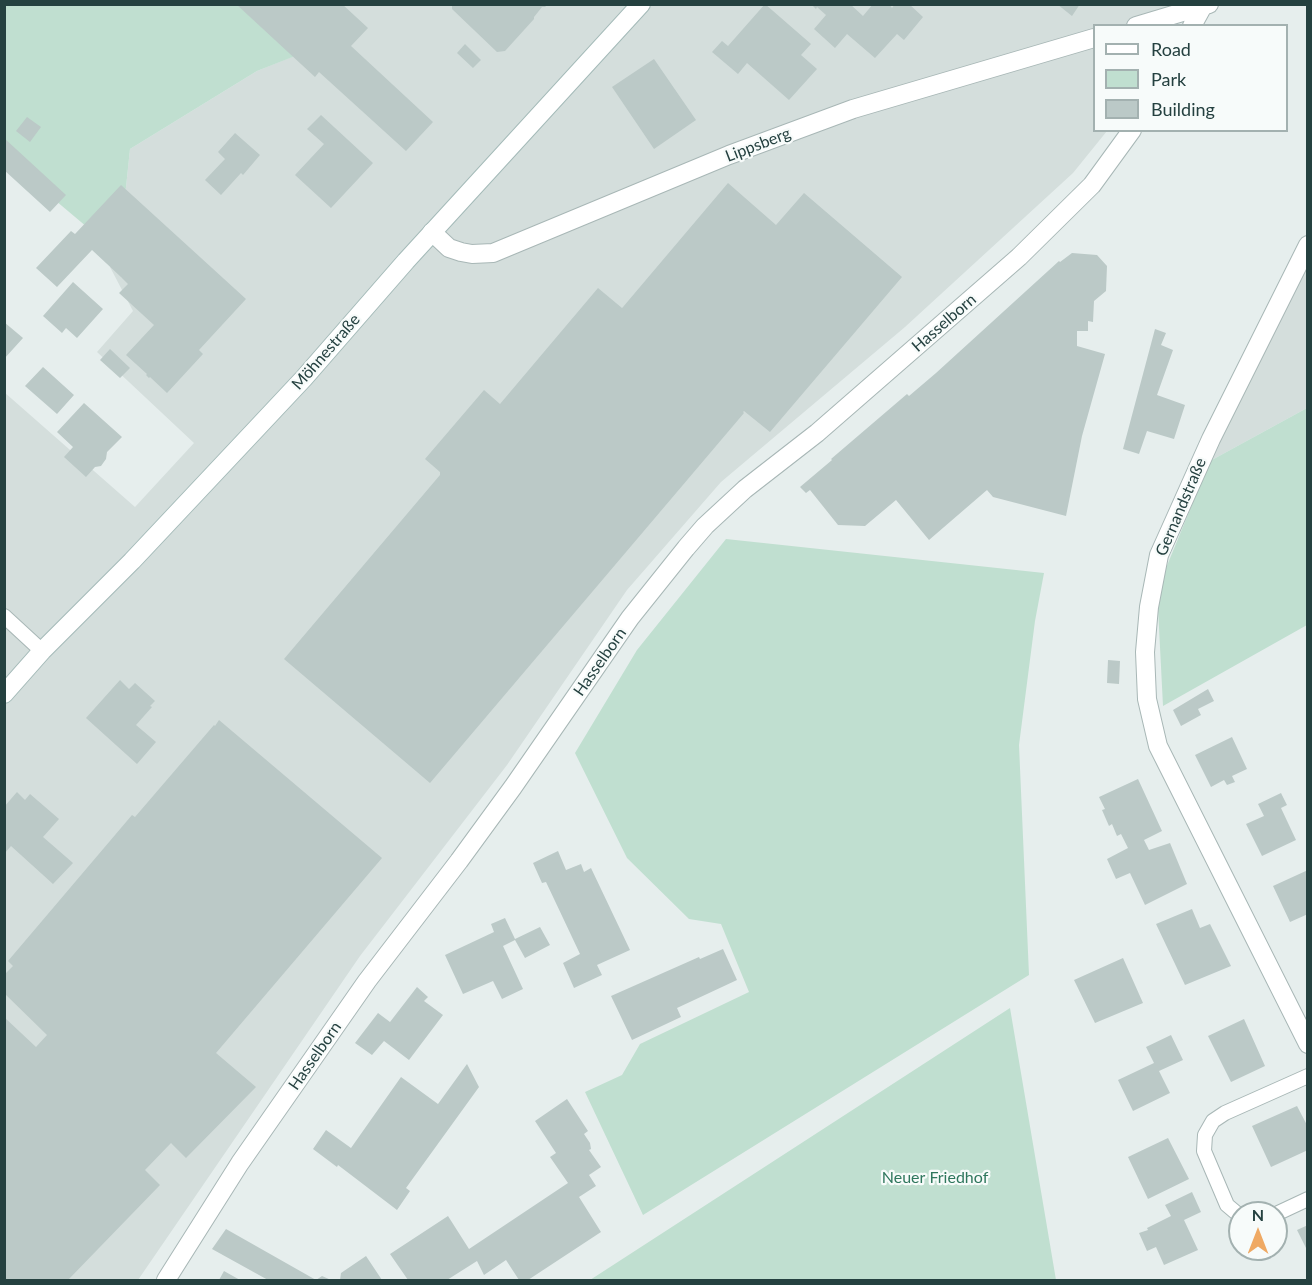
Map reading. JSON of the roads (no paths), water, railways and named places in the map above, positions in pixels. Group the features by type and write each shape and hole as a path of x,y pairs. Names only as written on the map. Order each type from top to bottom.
{"street":[{"name":"Möhnestraße","path":"4,694 42,651 132,561 304,378 432,232 641,4"},
{"path":"1143,24 1206,5"},
{"path":"1193,24 1206,5"},
{"name":"Lippsberg","path":"432,232 449,248 472,254 493,253 729,155 853,109 1093,39"},
{"name":"Hasselborn","path":"166,1281 240,1163 367,981 513,787 630,618 692,541 745,489 817,433 1019,257 1092,185 1131,132"},
{"name":"Gernandstraße","path":"1308,245 1211,439 1159,555 1149,607 1145,652 1147,699 1158,746 1308,1044"}],"lane":[{"path":"4,616 42,651"},
{"path":"1228,1206 1204,1150 1205,1135 1213,1121 1225,1113 1308,1076"},
{"path":"1288,1208 1308,1198"}],"park label":[{"name":"Neuer Friedhof","path":"935,1178"}]}
